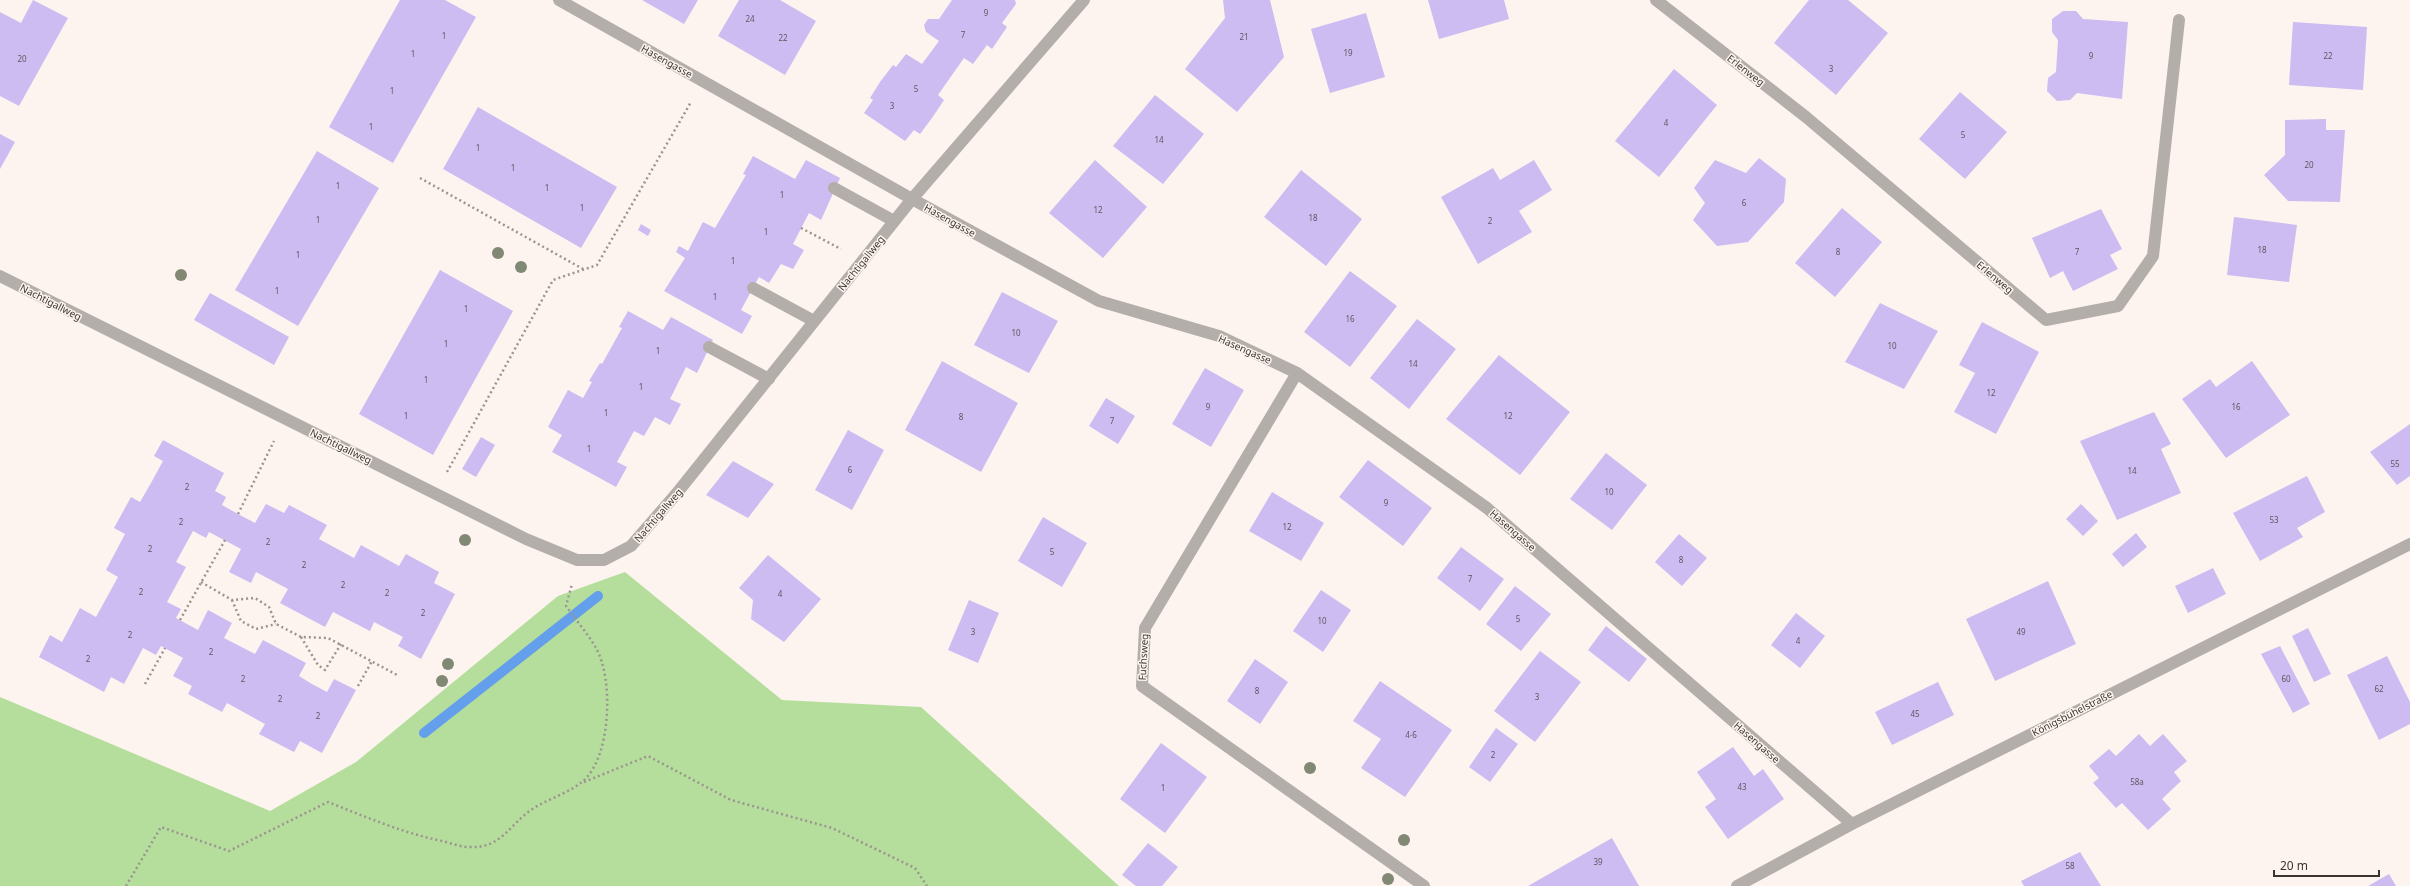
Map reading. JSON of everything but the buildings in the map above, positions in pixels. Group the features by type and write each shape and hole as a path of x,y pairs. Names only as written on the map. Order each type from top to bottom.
{"street":[{"name":"Hasengasse","path":"559,0 912,199 1099,301 1219,336 1297,373 1487,508 1852,824"},
{"name":"Nachtigallweg","path":"0,276 526,539 577,560 604,560 631,546 677,493 912,199 1084,0"},
{"name":"Erlenweg","path":"1656,0 1806,117 2046,320 2118,306 2153,256 2179,20"},
{"path":"834,188 894,221"},
{"path":"753,288 814,321"},
{"path":"709,347 769,379"},
{"name":"Fuchsweg","path":"1297,373 1145,628 1142,686 1424,886"},
{"name":"Königsbühelstraße","path":"1737,886 1852,824 2410,544"}],"path":[{"path":"435,493 553,280 597,265 703,81"},
{"path":"420,178 583,269"},
{"path":"801,228 863,260"},
{"path":"238,514 284,419"},
{"path":"180,620 225,540"},
{"path":"201,582 232,600 255,598 269,607 276,624 301,637 328,638 399,676"},
{"path":"232,600 241,621 256,629 276,624"},
{"path":"566,606 596,648 604,671 608,713 604,739 593,766 582,783"},
{"path":"301,637 318,665 325,670 341,644"},
{"path":"145,684 165,648"},
{"path":"358,686 372,661"},
{"path":"126,886 161,827 229,851 328,802 403,832 469,847 491,844 506,835 531,810 582,783 648,756 731,800 832,828 914,868 927,886"}],"green space":[{"path":"625,572 782,700 921,707 1119,886 0,886 0,697 270,811 356,762 558,596"}],"waterway":[{"path":"424,733 598,596"}]}
